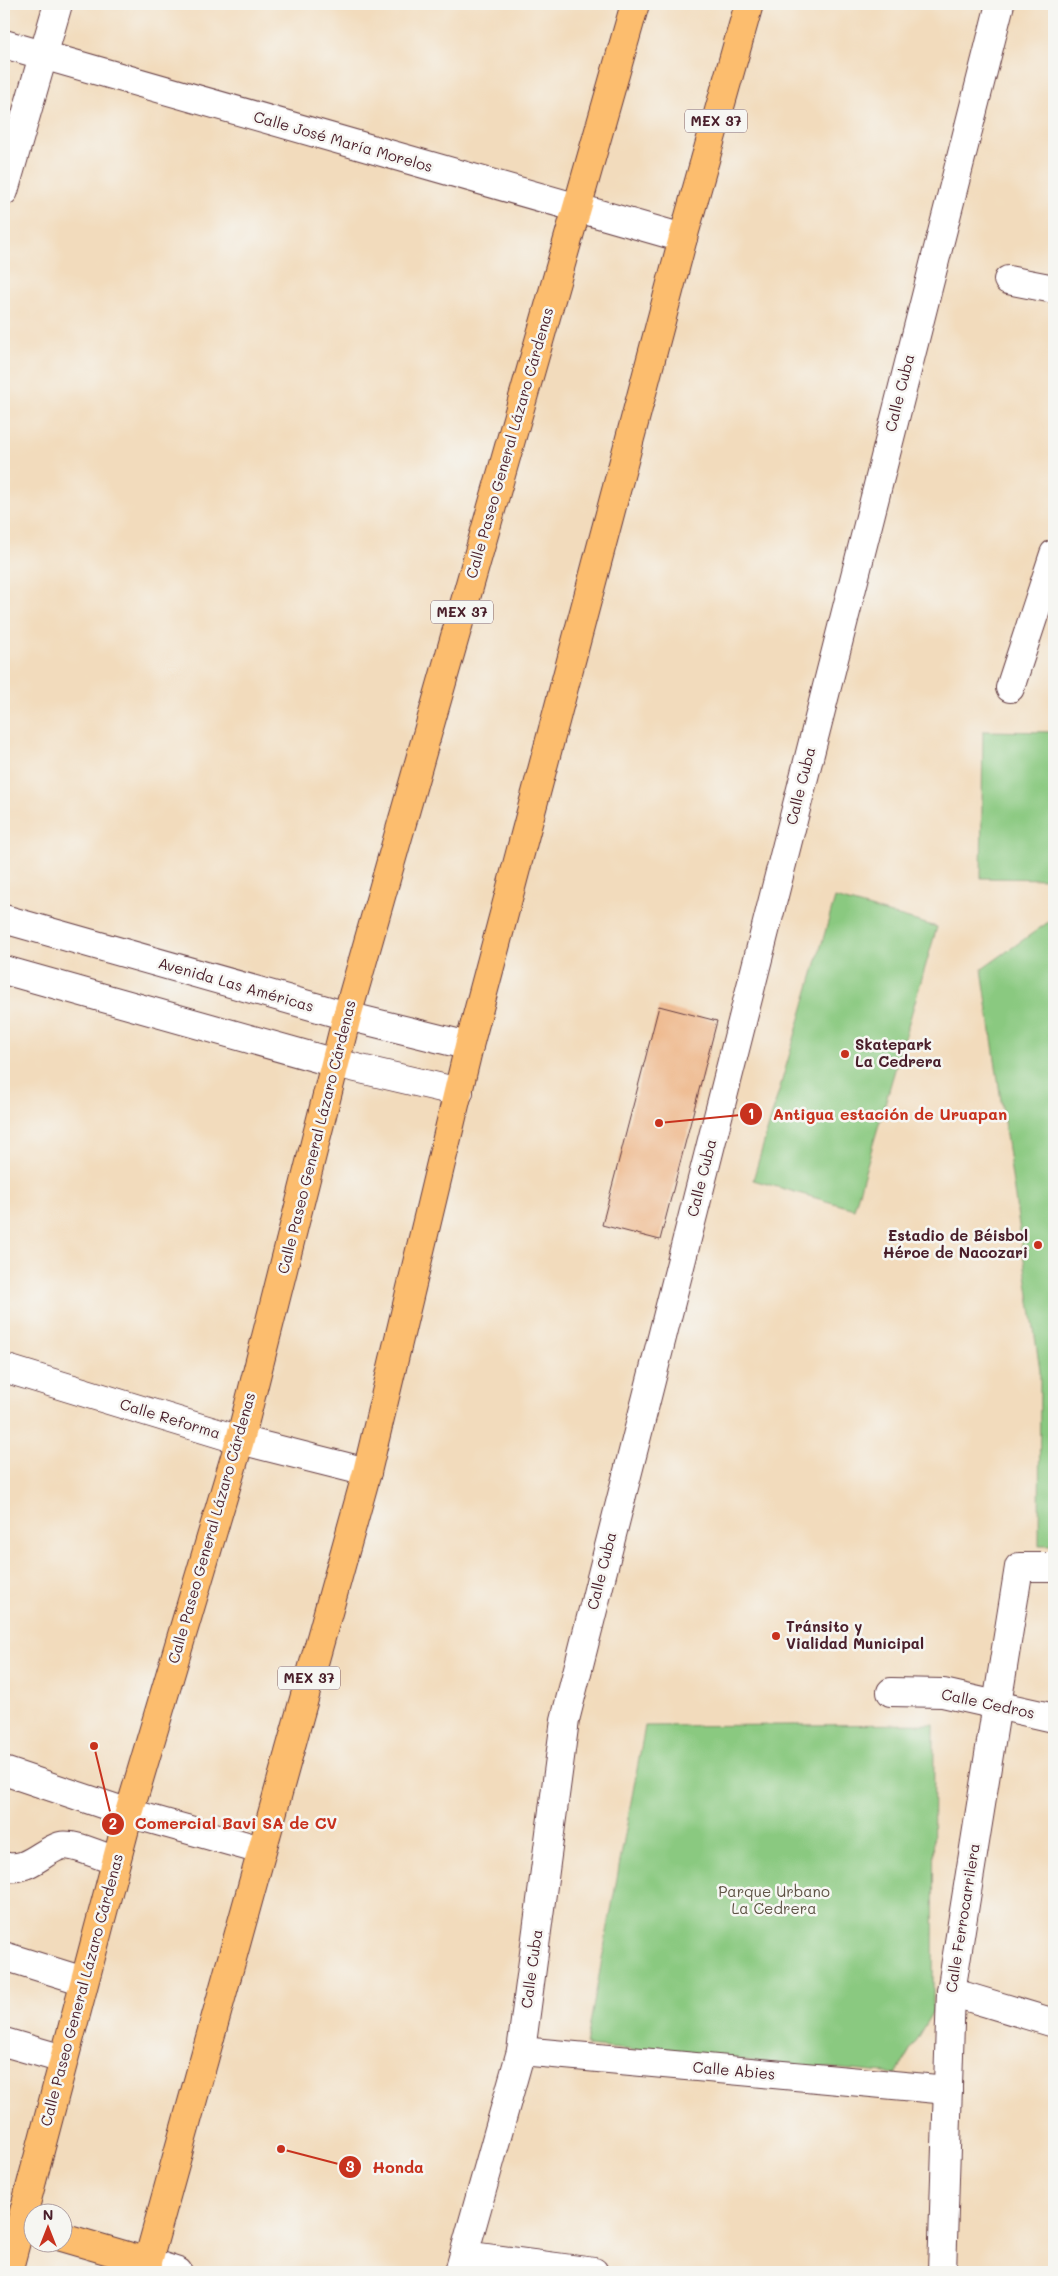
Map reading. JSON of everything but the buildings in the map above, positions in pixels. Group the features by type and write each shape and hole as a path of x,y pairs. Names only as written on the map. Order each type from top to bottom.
{"main road":[{"name":"Calle Paseo General Lázaro Cárdenas","path":"8,2272 19,2224 129,1813 240,1440 347,1016 636,4"},
{"name":"MEX 37","path":"147,2267 367,1472 468,1046 683,238 749,4"},
{"path":"72,2241 147,2267"}],"street":[{"path":"4,191 58,4"},
{"name":"Calle Cuba","path":"462,2264 521,2051 565,1720 1000,4"},
{"name":"Calle José María Morelos","path":"4,44 683,238"},
{"path":"1008,280 1054,289"},
{"path":"1010,688 1054,554"},
{"name":"Avenida Las Américas","path":"4,919 347,1016 468,1046"},
{"path":"4,970 335,1063 458,1092"},
{"name":"Calle Reforma","path":"4,1368 240,1440 367,1472"},
{"name":"Calle Ferrocarrilera","path":"942,2272 951,1992 1019,1567 1054,1567"},
{"name":"Calle Cedros","path":"891,1692 943,1693 1054,1718"},
{"path":"4,1771 129,1813 261,1850"},
{"path":"4,1866 22,1866 61,1846 73,1846 116,1861"},
{"path":"4,1956 84,1981"},
{"path":"951,1992 1054,2023"},
{"path":"4,2042 63,2059"},
{"name":"Calle Abies","path":"521,2051 948,2090"},
{"path":"462,2264 594,2272"},
{"path":"147,2267 178,2272"}],"green space":[{"path":"983,731 1054,732 1054,879 981,878"},
{"name":"Skatepark La Cedrera","path":"835,898 937,927 854,1209 753,1180"},
{"name":"Estadio de Béisbol Héroe de Nacozari","path":"1054,918 1054,1545 1039,1545 1040,1371 982,969"},
{"name":"Parque Urbano La Cedrera","path":"934,1724 933,2011 896,2074 586,2046 645,1726"}],"place":[{"name":"Skatepark La Cedrera","path":"845,1054"},
{"name":"Antigua estación de Uruapan","path":"659,1123"},
{"name":"Estadio de Béisbol Héroe de Nacozari","path":"1038,1245"},
{"name":"Tránsito y Vialidad Municipal","path":"776,1636"},
{"name":"Comercial Bavi SA de CV","path":"94,1746"},
{"name":"Honda","path":"281,2149"}]}
